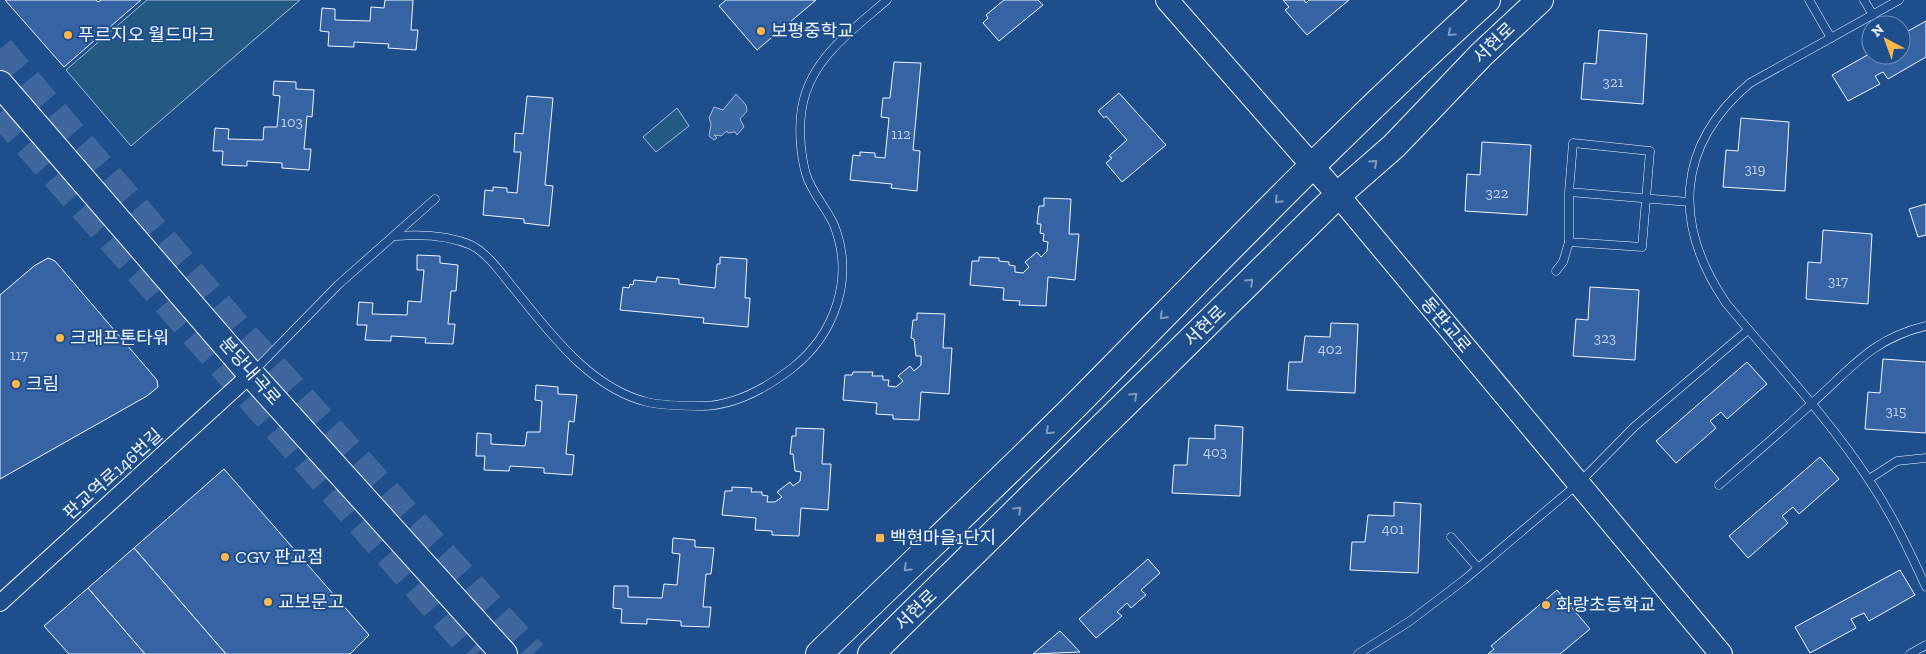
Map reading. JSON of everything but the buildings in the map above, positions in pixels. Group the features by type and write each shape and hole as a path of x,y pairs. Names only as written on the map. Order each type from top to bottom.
{"main road":[{"name":"동판교로","path":"1167,0 1338,195 1721,654"},
{"name":"서현로","path":"819,654 1079,401 1312,166 1435,47 1487,0"},
{"name":"서현로","path":"870,654 1338,195 1394,146 1482,54 1540,0"},
{"name":"분당내곡로","path":"0,84 251,374 504,654"}],"street":[{"name":"판교역로146번길","path":"0,603 251,374"}],"lane":[{"path":"396,236 441,237 472,246 491,262 561,344 590,372 619,391 647,402 708,406 742,397 769,386 799,362 821,338 838,307 842,279 842,249 833,223 806,174 801,116 806,89 817,66 833,47 887,0"},
{"path":"1809,0 1831,38"},
{"path":"1864,0 1873,15 1899,0"},
{"path":"1861,22 1750,84 1730,100 1716,119 1696,160 1689,202 1690,221 1700,259 1726,303 1812,404 1869,480 1897,526 1926,587"},
{"path":"1556,272 1563,262 1568,242 1569,192 1573,143 1650,151 1642,247 1568,242"},
{"path":"1569,192 1689,202"},
{"path":"251,374 338,285 396,236 435,199"},
{"path":"1719,485 1812,404 1862,355 1895,335 1926,326"},
{"path":"1358,654 1424,612 1478,568 1578,483 1634,427 1748,330"},
{"path":"1869,480 1896,462 1926,458"},
{"path":"1451,537 1478,568"},
{"path":"1910,654 1926,645"}],"shaded area":[{"path":"147,0 300,0 131,146 66,70"},
{"path":"736,94 746,105 747,111 740,119 744,127 737,135 735,132 728,133 727,131 721,136 714,135 717,138 714,140 709,136 711,124 709,118 714,107 723,110"},
{"path":"677,108 689,126 656,152 643,137"}],"tunnel":[{"path":"0,49 240,330 533,654"},
{"path":"0,113 476,654"}],"place":[{"name":"보평중학교","path":"761,31"},
{"name":"푸르지오 월드마크","path":"68,35"},
{"name":"크래프톤타워","path":"60,338"},
{"name":"크림","path":"16,384"},
{"name":"백현마을1단지","path":"880,538"},
{"name":"CGV 판교점","path":"225,557"},
{"name":"교보문고","path":"268,602"},
{"name":"화랑초등학교","path":"1546,605"}]}
